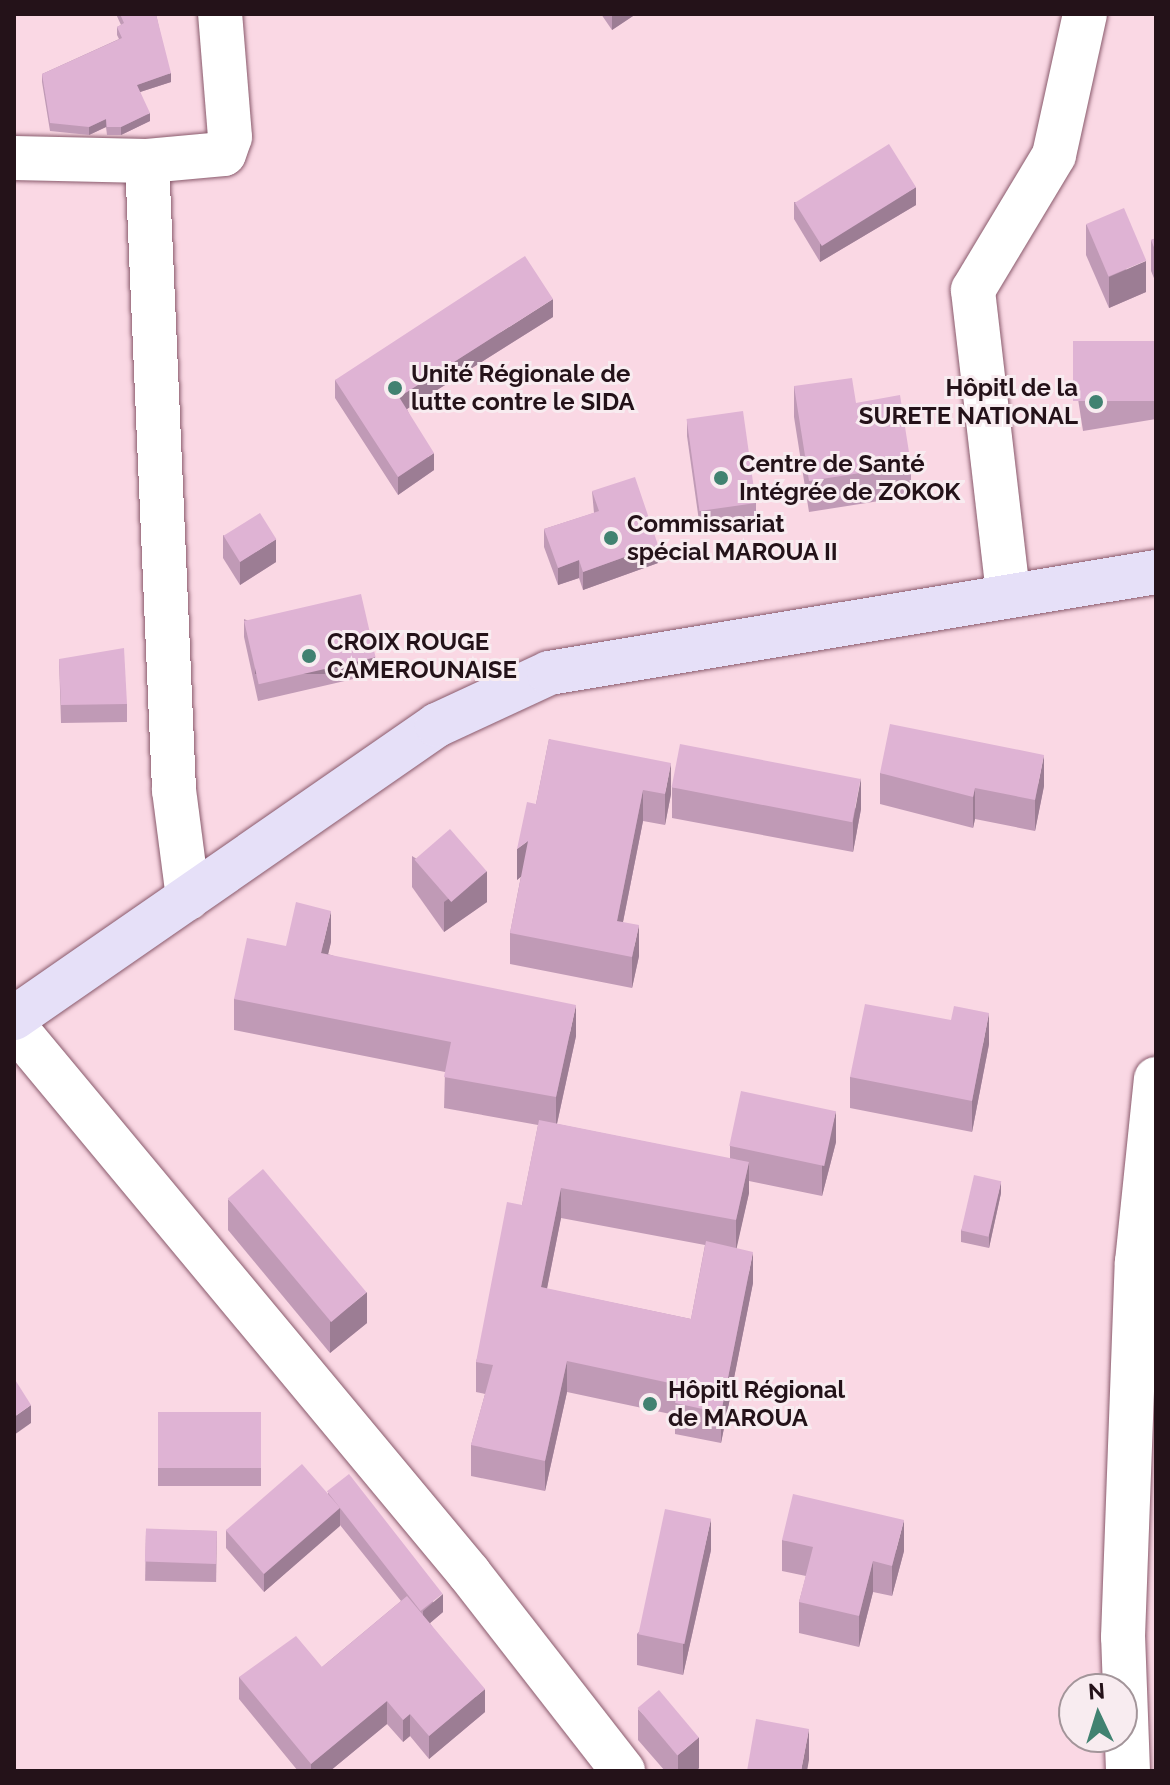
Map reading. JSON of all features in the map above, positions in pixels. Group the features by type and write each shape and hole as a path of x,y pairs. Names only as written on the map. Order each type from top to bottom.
{"main road":[{"path":"14,1018 437,725 549,673 1008,593 1156,572"}],"street":[{"path":"14,158 147,161 224,154 230,137 220,14"},
{"path":"1008,593 973,290 1054,155 1085,14"},
{"path":"147,161 174,790 188,898"},
{"path":"14,1026 459,1561 623,1771"},
{"path":"1128,1771 1123,1637 1137,1262 1156,1079"}],"building":[{"path":"120,14 156,14 171,73 137,85 150,113 121,127 107,127 106,119 89,127 50,123 42,74 122,38 117,27 124,23"},
{"path":"889,144 916,187 822,246 795,203"},
{"path":"1124,208 1146,260 1109,276 1086,224"},
{"name":"Unité Régionale de lutte contre le SIDA","path":"525,256 553,299 399,397 434,453 398,477 335,380"},
{"path":"1073,341 1156,341 1156,401 1073,401"},
{"path":"852,378 856,403 900,395 911,465 809,481 794,386"},
{"name":"Centre de Santé Intégrée de ZOKOK","path":"743,411 756,503 699,511 687,419"},
{"name":"Commissariat spécial MAROUA II","path":"635,477 658,545 583,572 579,560 558,568 544,529 599,511 592,491"},
{"path":"260,513 276,539 240,562 224,536"},
{"name":"CROIX ROUGE CAMEROUNAISE","path":"361,594 376,657 259,684 244,621"},
{"path":"124,648 127,704 61,705 59,659"},
{"path":"890,724 1044,755 1035,800 975,788 973,797 880,773"},
{"path":"549,739 671,763 665,794 643,790 617,921 639,925 632,957 510,933 528,841 517,849 527,802 536,804"},
{"path":"680,744 861,779 852,822 672,787"},
{"path":"450,829 487,871 451,902 415,860"},
{"path":"296,902 331,911 321,953 576,1005 556,1097 444,1077 451,1042 234,999 247,938 286,946"},
{"path":"865,1004 951,1020 954,1006 989,1013 972,1101 850,1077"},
{"path":"741,1091 836,1111 824,1166 729,1146"},
{"path":"539,1120 749,1162 736,1220 561,1188 541,1287 691,1319 706,1241 753,1252 721,1413 675,1403 679,1385 567,1361 545,1461 471,1445 493,1365 476,1362 507,1202 522,1205"},
{"path":"263,1169 366,1292 331,1322 228,1199"},
{"path":"974,1175 1001,1181 988,1237 961,1231"},
{"path":"14,1378 31,1405 14,1417"},
{"path":"158,1412 261,1412 261,1468 158,1468"},
{"path":"302,1464 340,1508 264,1574 226,1530"},
{"path":"349,1474 443,1594 421,1611 327,1491"},
{"path":"793,1494 904,1520 892,1566 873,1561 859,1616 799,1602 813,1547 782,1540"},
{"path":"665,1509 711,1519 684,1644 638,1634"},
{"path":"146,1529 217,1531 216,1564 145,1562"},
{"path":"407,1596 485,1689 429,1736 410,1714 403,1720 387,1701 311,1764 239,1677 296,1636 322,1667"},
{"path":"659,1690 699,1737 677,1755 638,1708"},
{"path":"756,1719 809,1729 801,1771 747,1771"}],"place":[{"name":"Unité Régionale de lutte contre le SIDA","path":"395,388"},
{"name":"Hôpitl de la SURETE NATIONAL","path":"1096,402"},
{"name":"Centre de Santé Intégrée de ZOKOK","path":"721,478"},
{"name":"Commissariat spécial MAROUA II","path":"611,538"},
{"name":"CROIX ROUGE CAMEROUNAISE","path":"309,656"},
{"name":"Hôpitl Régional de MAROUA","path":"650,1404"}]}
